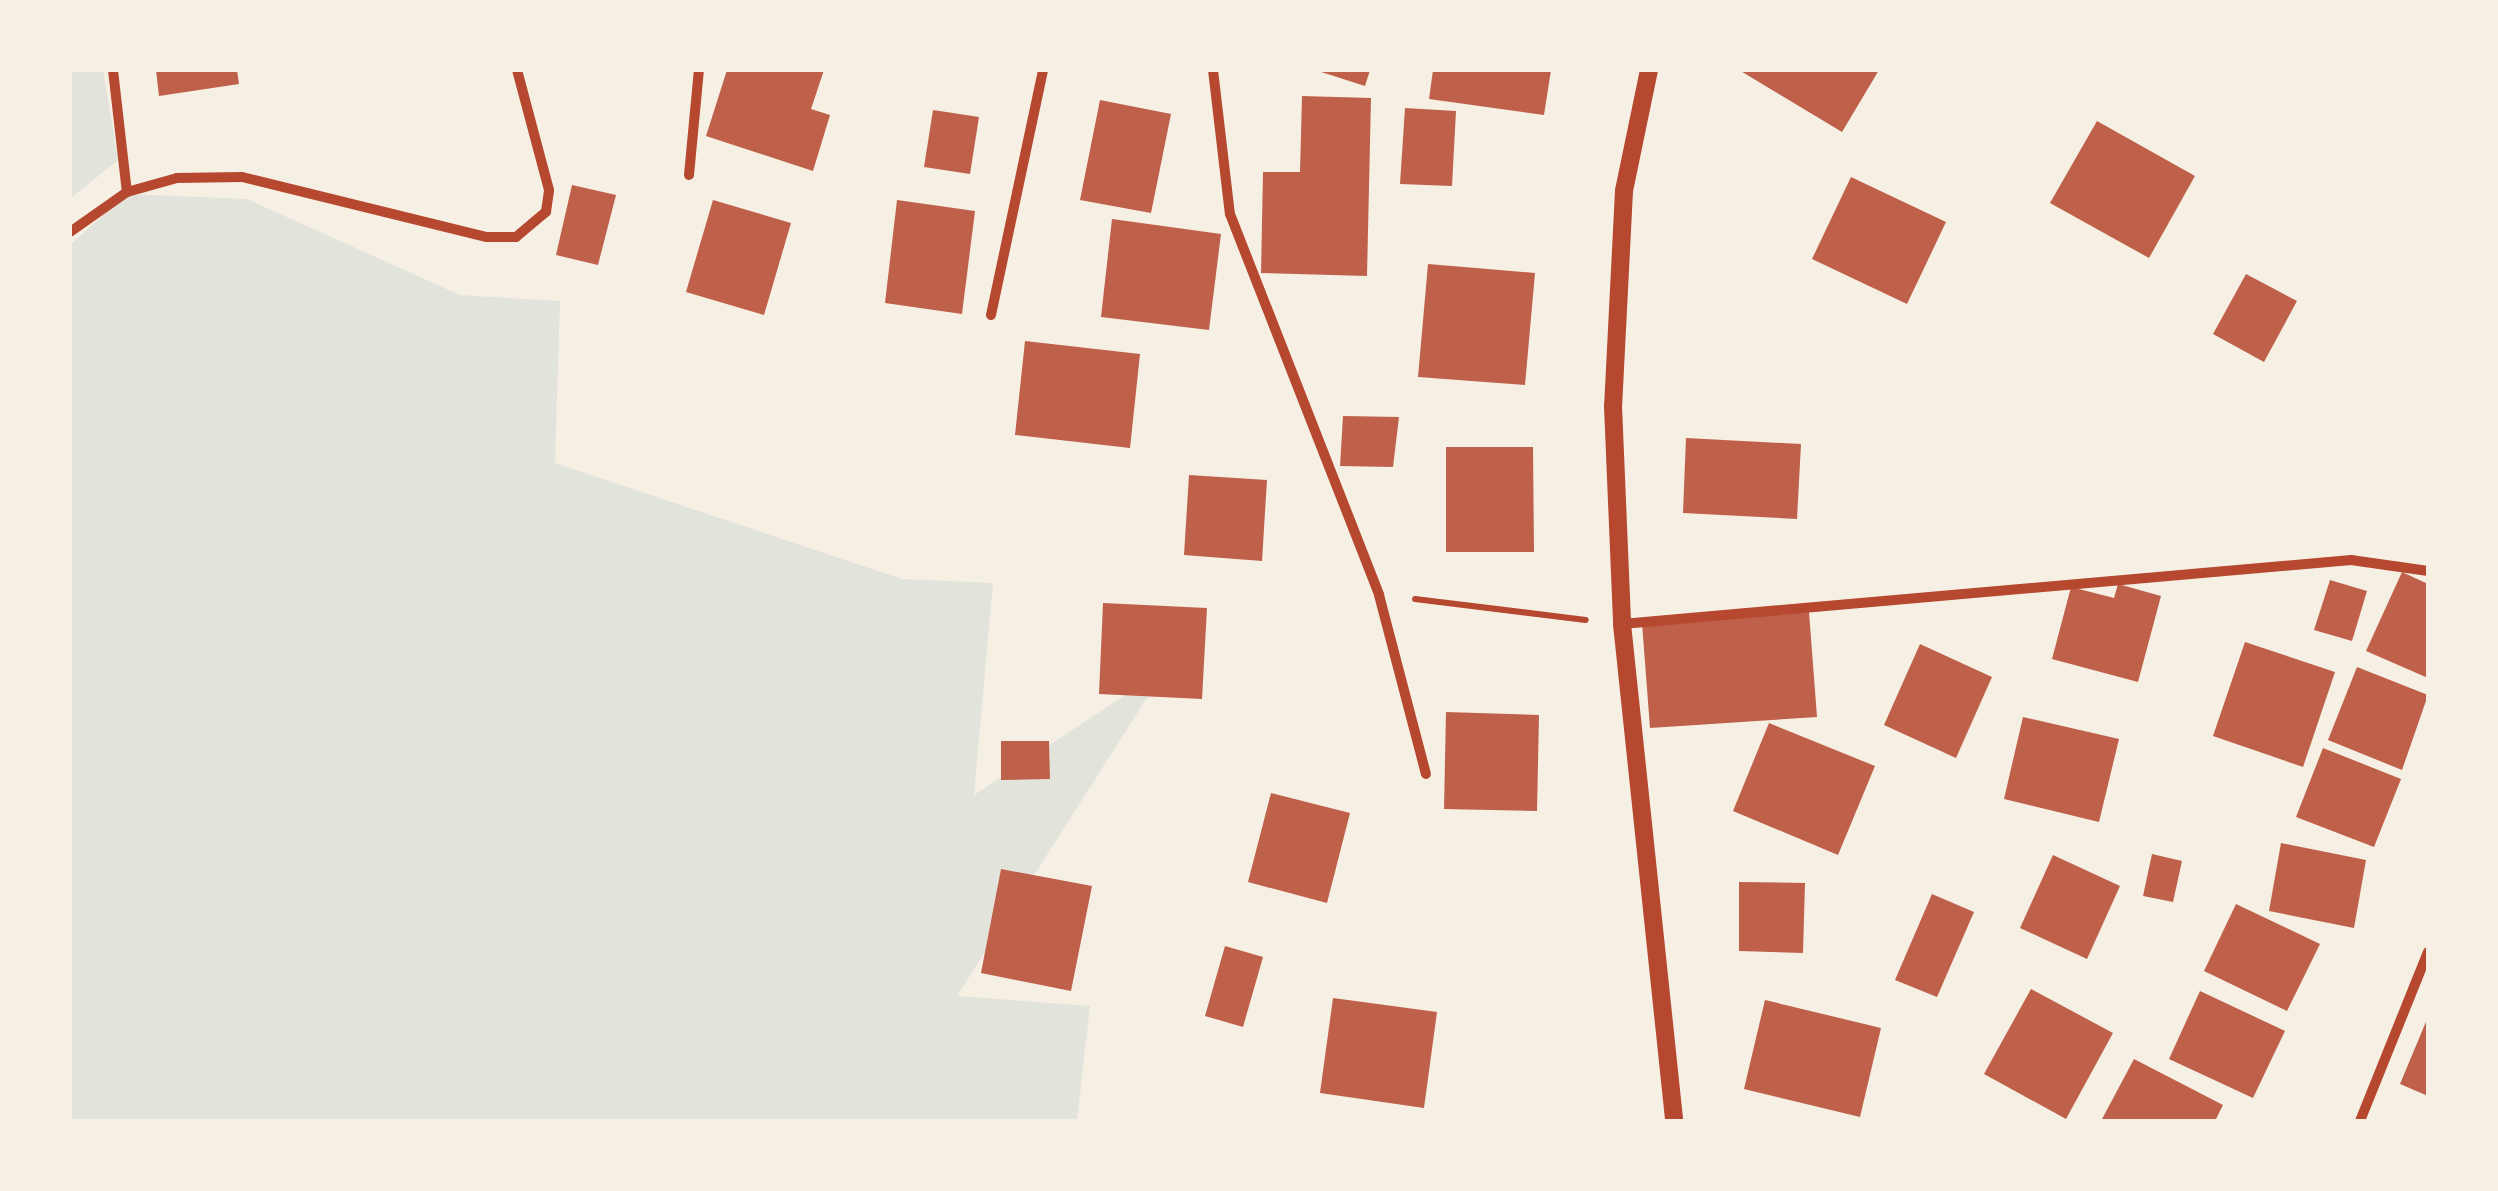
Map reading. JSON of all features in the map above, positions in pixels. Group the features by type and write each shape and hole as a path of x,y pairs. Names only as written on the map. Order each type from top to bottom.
{"street":[{"path":"113,70 127,192"},
{"path":"70,232 127,192 177,178 242,177 487,236 516,237 546,212 549,190 517,70"},
{"path":"689,175 699,70"},
{"path":"992,315 1043,70"},
{"path":"1214,70 1230,214 1380,595 1426,774"},
{"path":"1650,70 1624,191 1612,406 1622,624 1674,1121"},
{"path":"1622,624 2351,560 2428,570"},
{"path":"2360,1121 2428,952"}],"path":[{"path":"1380,595 1622,624"}],"shaded area":[{"path":"70,70 103,70 118,160 70,199"},
{"path":"127,194 247,199 460,295 560,301 555,463 902,579 993,583 974,795 1166,668 957,996 1090,1006 1077,1121 70,1121 70,245"}],"building":[{"path":"156,70 237,70 239,84 159,96"},
{"path":"727,70 824,70 811,109 830,115 813,171 706,136"},
{"path":"1315,70 1370,70 1365,86"},
{"path":"1433,70 1551,70 1544,115 1429,99"},
{"path":"1739,70 1879,70 1842,132"},
{"path":"1302,96 1371,98 1367,276 1261,273 1263,172 1300,172"},
{"path":"1100,100 1171,114 1151,213 1080,200"},
{"path":"1405,108 1456,111 1452,186 1400,184"},
{"path":"933,110 979,117 970,174 924,167"},
{"path":"2097,121 2195,176 2149,258 2050,203"},
{"path":"1851,177 1946,222 1907,304 1812,259"},
{"path":"572,185 616,195 598,265 556,255"},
{"path":"713,200 791,223 764,315 686,292"},
{"path":"897,200 975,211 962,314 885,303"},
{"path":"1112,219 1221,234 1209,330 1101,317"},
{"path":"1428,264 1535,273 1525,385 1418,377"},
{"path":"2246,274 2297,301 2264,362 2213,334"},
{"path":"1025,341 1140,354 1130,448 1015,435"},
{"path":"1343,416 1399,417 1393,467 1340,466"},
{"path":"1686,438 1801,444 1797,519 1683,513"},
{"path":"1446,447 1533,447 1534,552 1446,552"},
{"path":"1189,475 1267,480 1262,561 1184,555"},
{"path":"2402,572 2428,584 2428,678 2366,651"},
{"path":"2330,580 2367,591 2352,641 2314,630"},
{"path":"2118,584 2161,596 2138,682 2052,659 2071,587 2114,598"},
{"path":"1103,603 1207,608 1202,699 1099,694"},
{"path":"1809,612 1817,717 1650,728 1642,623"},
{"path":"2245,642 2335,672 2303,767 2213,736"},
{"path":"1920,644 1992,677 1956,758 1884,725"},
{"path":"2357,667 2428,695 2402,770 2328,740"},
{"path":"1446,712 1539,715 1537,811 1444,809"},
{"path":"2023,717 2119,739 2099,822 2004,799"},
{"path":"1769,723 1875,766 1838,855 1733,811"},
{"path":"1001,741 1049,741 1050,779 1001,780"},
{"path":"2323,748 2401,779 2374,847 2296,817"},
{"path":"1271,793 1350,813 1327,903 1248,882"},
{"path":"2281,843 2366,860 2354,928 2269,911"},
{"path":"2152,854 2182,861 2173,902 2143,896"},
{"path":"2053,855 2120,886 2087,959 2020,928"},
{"path":"1001,869 1092,886 1071,991 981,973"},
{"path":"1739,882 1805,883 1803,953 1739,951"},
{"path":"1932,894 1974,912 1937,997 1895,980"},
{"path":"2236,904 2320,944 2287,1011 2204,971"},
{"path":"1225,946 1263,957 1243,1027 1205,1016"},
{"path":"2031,989 2113,1033 2066,1119 1984,1074"},
{"path":"2200,991 2285,1031 2253,1098 2169,1059"},
{"path":"1333,998 1437,1012 1424,1108 1320,1093"},
{"path":"1765,1000 1881,1028 1860,1117 1744,1089"},
{"path":"2428,1017 2428,1096 2400,1084"},
{"path":"2134,1059 2223,1105 2215,1121 2101,1121"}]}
